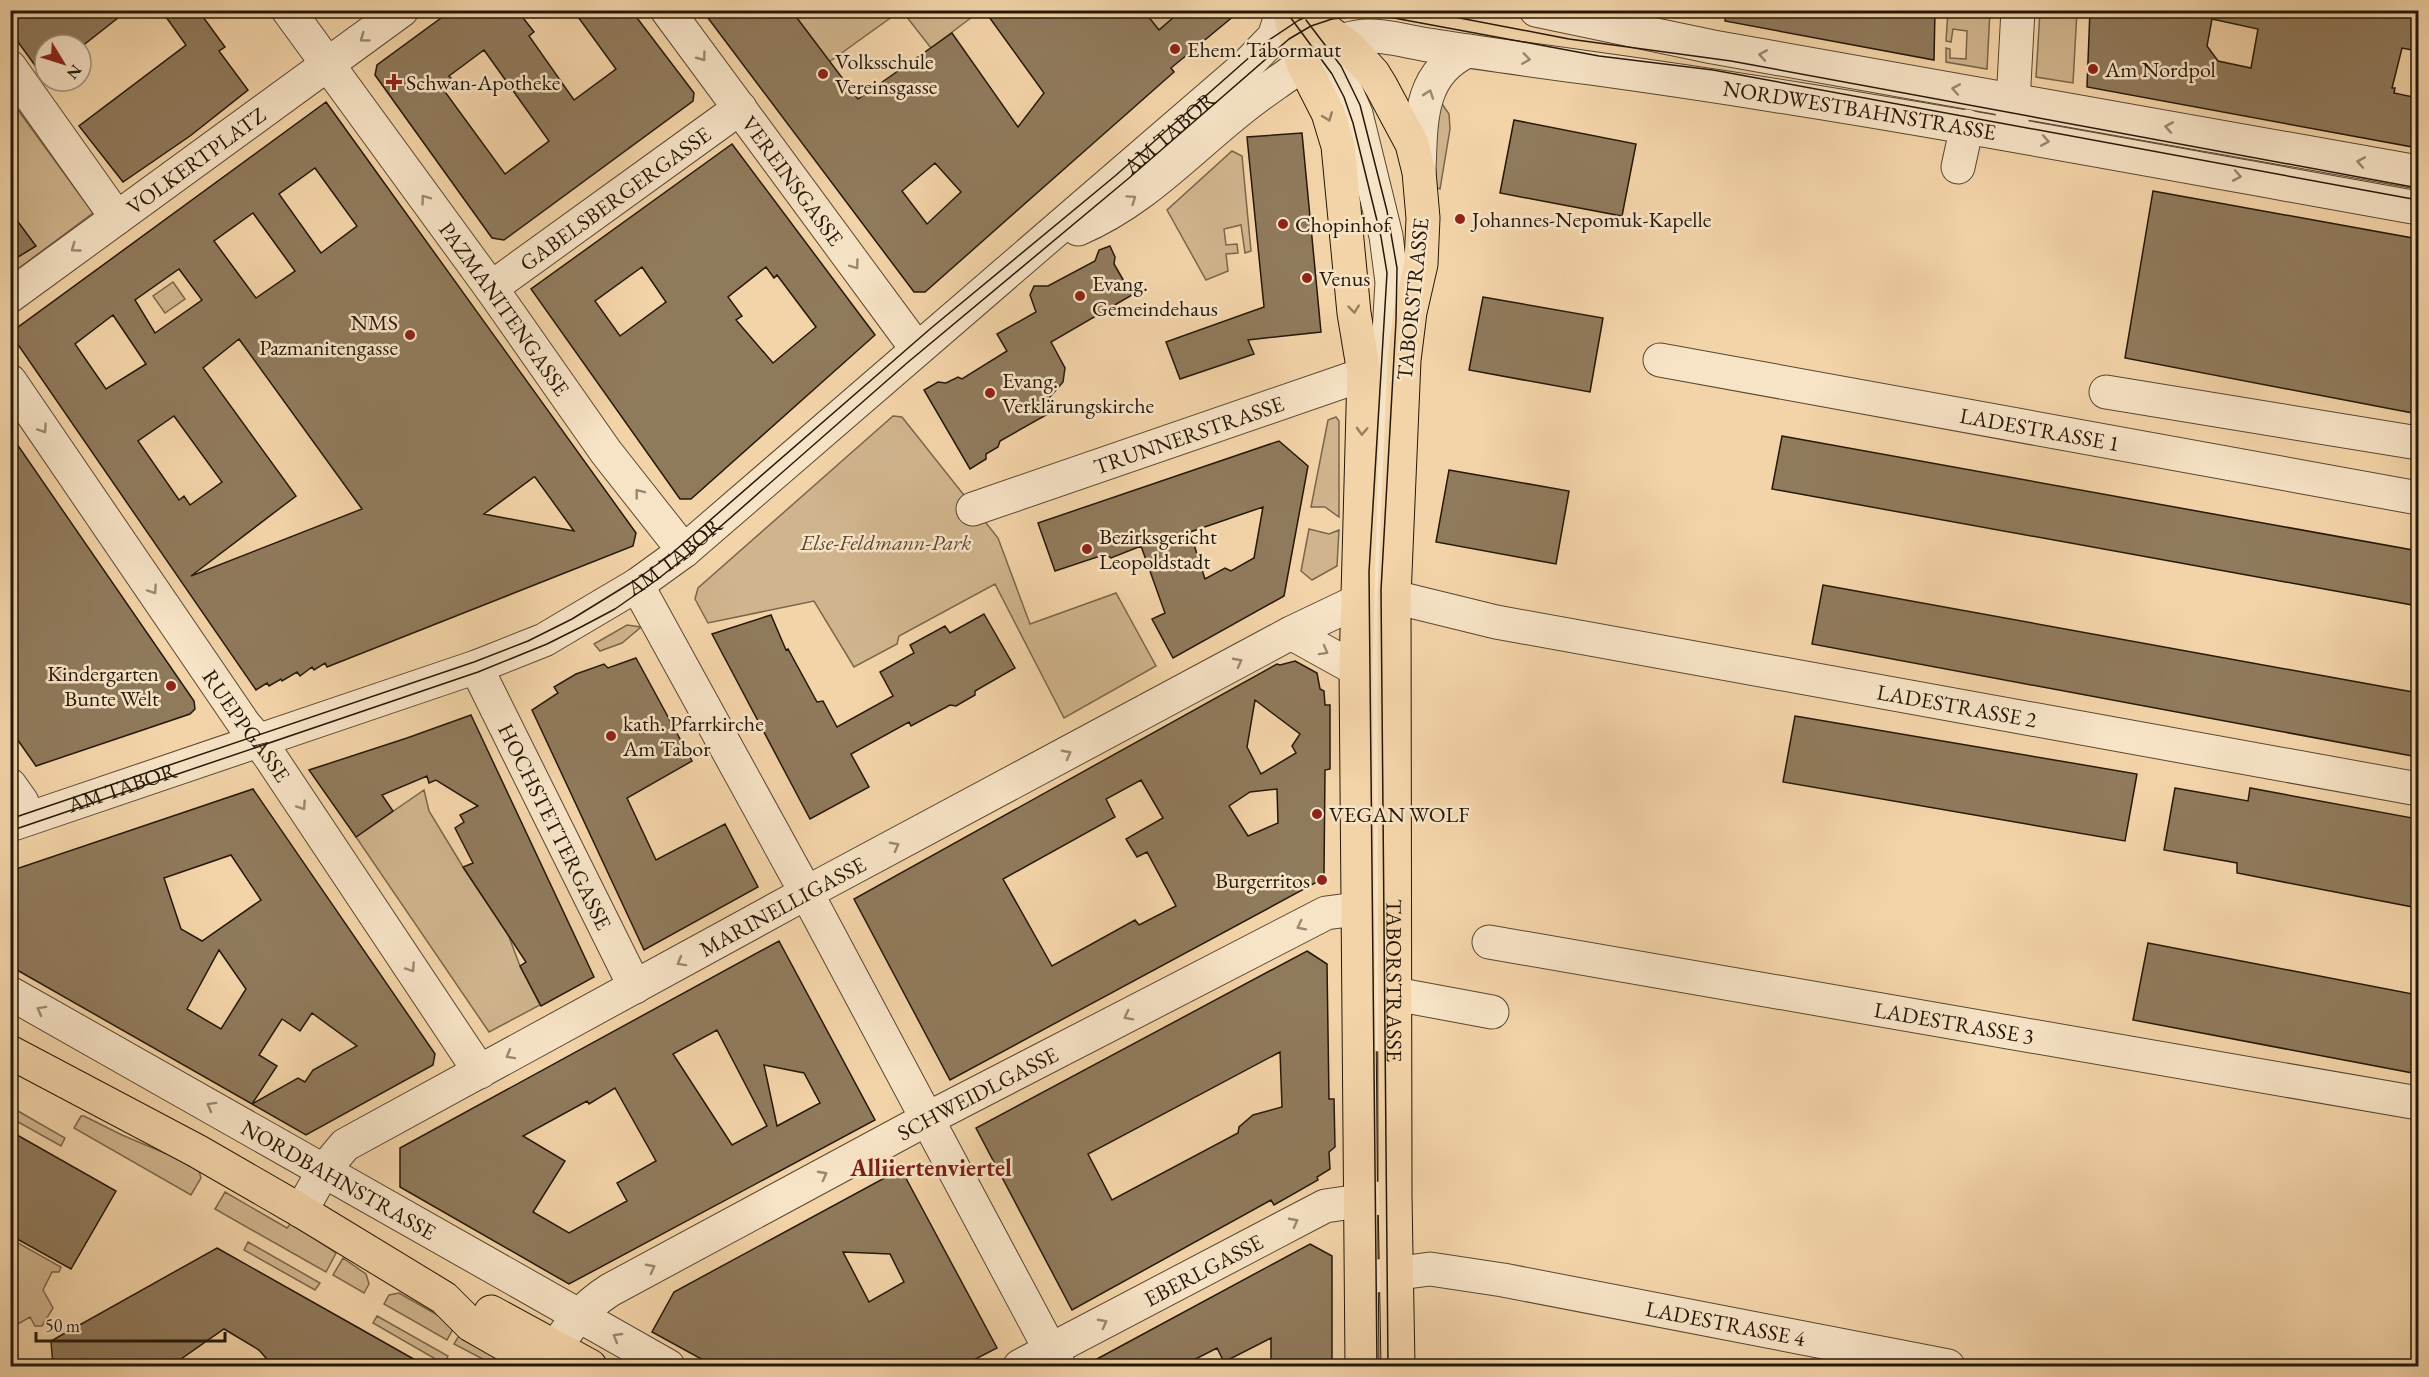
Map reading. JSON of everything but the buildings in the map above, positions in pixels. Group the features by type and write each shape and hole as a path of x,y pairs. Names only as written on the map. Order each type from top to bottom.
{"main road":[{"name":"TABORSTRASSE","path":"1291,10 1322,53 1364,62 1381,86 1412,144 1419,172 1423,218 1420,264 1410,312 1385,366 1375,599 1380,1275 1398,1366"},
{"name":"TABORSTRASSE","path":"1299,10 1322,53 1328,113 1338,146 1354,313 1385,366 1375,599 1356,669 1376,906"},
{"name":"NORDBAHNSTRASSE","path":"10,1052 197,1151 301,1210 444,1298 486,1309 550,1357 590,1366"},
{"name":"TABORSTRASSE","path":"1362,1366 1380,1275"}],"street":[{"path":"288,10 327,66"},
{"name":"VOLKERTPLATZ","path":"10,296 402,10"},
{"name":"VEREINSGASSE","path":"667,10 917,349"},
{"name":"AM TABOR","path":"13,805 139,766 246,744 476,667 544,640 637,585 684,551 1246,66 1274,37 1283,10"},
{"name":"NORDWESTBAHNSTRASSE","path":"1536,10 1713,47 2418,172"},
{"path":"2012,135 2018,10"},
{"name":"NORDWESTBAHNSTRASSE","path":"1322,53 1357,37 1379,37 1708,84 1966,126 2418,208"},
{"path":"1419,172 1419,135 1430,87 1443,67 1458,55 1468,51"},
{"name":"AM TABOR","path":"1042,243 1096,221 1131,201 1174,168 1254,99 1322,53"},
{"name":"PAZMANITENGASSE","path":"327,66 490,288 606,452 684,551"},
{"path":"10,68 117,218"},
{"name":"GABELSBERGERGASSE","path":"490,288 740,108"},
{"path":"1958,167 1966,126"},
{"name":"LADESTRASSE 1","path":"1660,360 2418,498"},
{"name":"TRUNNERSTRASSE","path":"973,509 1385,366"},
{"name":"RUEPPGASSE","path":"10,381 244,724 246,744 480,1072"},
{"path":"2106,392 2418,443"},
{"path":"637,585 806,893 1055,1358"},
{"name":"LADESTRASSE 2","path":"1375,599 2418,789"},
{"name":"MARINELLIGASSE","path":"301,1210 324,1170 345,1145 806,893 1291,633 1375,599"},
{"path":"1291,633 1356,669"},
{"name":"HOCHSTETTERGASSE","path":"476,667 635,987"},
{"name":"SCHWEIDLGASSE","path":"550,1357 578,1315 610,1290 927,1119 1326,913 1376,906"},
{"name":"LADESTRASSE 3","path":"1490,942 2418,1103"},
{"name":"NORDBAHNSTRASSE","path":"10,993 668,1366"},
{"path":"1377,995 1492,1012"},
{"name":"EBERLGASSE","path":"1020,1366 1055,1358 1325,1206 1379,1198"},
{"name":"LADESTRASSE 4","path":"1380,1275 1430,1269 1503,1280 1948,1366"},
{"name":"TABORSTRASSE","path":"1380,1275 1382,1366"}],"green space":[{"path":"791,11 900,11 829,62"},
{"path":"902,11 973,11 976,14 931,48"},
{"path":"1143,11 1182,11 1159,30"},
{"path":"1948,11 1990,11 1987,69 1946,62 1946,48 1950,49 1950,58 1966,59 1967,31 1953,29 1951,42 1946,41"},
{"path":"2040,11 2077,11 2073,83 2036,77"},
{"path":"1436,95 1449,114 1450,129 1440,189 1437,188 1431,137"},
{"path":"10,99 93,213 11,274 10,274"},
{"path":"1232,151 1242,156 1251,251 1245,253 1241,225 1224,229 1226,245 1237,244 1238,253 1226,254 1228,271 1206,280 1167,210"},
{"path":"173,282 185,299 165,313 153,296"},
{"name":"Else-Feldmann-Park","path":"893,416 902,417 998,538 1030,624 1116,593 1156,666 1064,718 995,584 899,636 897,644 854,667 814,601 708,623 695,599 698,588"},
{"path":"1336,417 1339,421 1339,517 1325,507 1311,507 1328,420"},
{"path":"1309,529 1329,534 1339,530 1337,566 1312,580 1301,571"},
{"path":"627,625 641,627 622,643 600,651 594,644"},
{"path":"424,790 429,811 508,934 520,966 540,1005 489,1032 356,837"},
{"path":"11,1107 65,1138 61,1146 11,1118"},
{"path":"81,1116 198,1167 201,1178 191,1195 74,1128"},
{"path":"225,1192 287,1228 291,1223 336,1253 326,1272 215,1209"},
{"path":"11,1239 61,1267 59,1272 52,1272 43,1290 53,1308 42,1326 35,1326 30,1317 11,1328"},
{"path":"248,1242 320,1283 315,1290 244,1250"},
{"path":"343,1258 366,1274 369,1284 364,1293 333,1275"},
{"path":"399,1293 455,1325 447,1340 384,1304 389,1295"},
{"path":"377,1316 448,1356 444,1364 373,1323"},
{"path":"463,1329 504,1352 496,1366 454,1344"}],"tram line":[{"path":"1285,10 1332,74 1344,97 1353,123 1381,237 1387,273 1369,572 1377,1366"},
{"path":"10,819 474,662 528,641 572,619 637,579 670,555 930,329 1115,176 1269,40 1299,20 1323,10"},
{"path":"1418,10 1569,39 1731,61 2418,188"},
{"path":"10,831 478,672 547,644 615,609 688,555 907,363 1129,178 1289,39 1311,26 1332,19 1367,15 1394,18 1599,56 1713,70 2418,200"},
{"path":"1306,20 1341,66 1360,105 1387,211 1397,268 1381,590 1388,1366"}],"place":[{"name":"Ehem. Tabormaut","path":"1175,49"},
{"name":"Am Nordpol","path":"2093,69"},
{"name":"Volksschule Vereinsgasse","path":"823,74"},
{"name":"Schwan-Apotheke","path":"394,82"},
{"name":"Johannes-Nepomuk-Kapelle","path":"1460,219"},
{"name":"Chopinhof","path":"1283,224"},
{"name":"Venus","path":"1307,278"},
{"name":"Evang. Gemeindehaus","path":"1080,296"},
{"name":"NMS Pazmanitengasse","path":"410,335"},
{"name":"Evang. Verklärungskirche","path":"990,393"},
{"name":"Bezirksgericht Leopoldstadt","path":"1087,549"},
{"name":"Kindergarten Bunte Welt","path":"171,686"},
{"name":"kath. Pfarrkirche Am Tabor","path":"611,736"},
{"name":"VEGAN WOLF","path":"1317,814"},
{"name":"Burgerritos","path":"1322,880"}],"district":[{"name":"Alliiertenviertel","path":"931,1168"}]}
